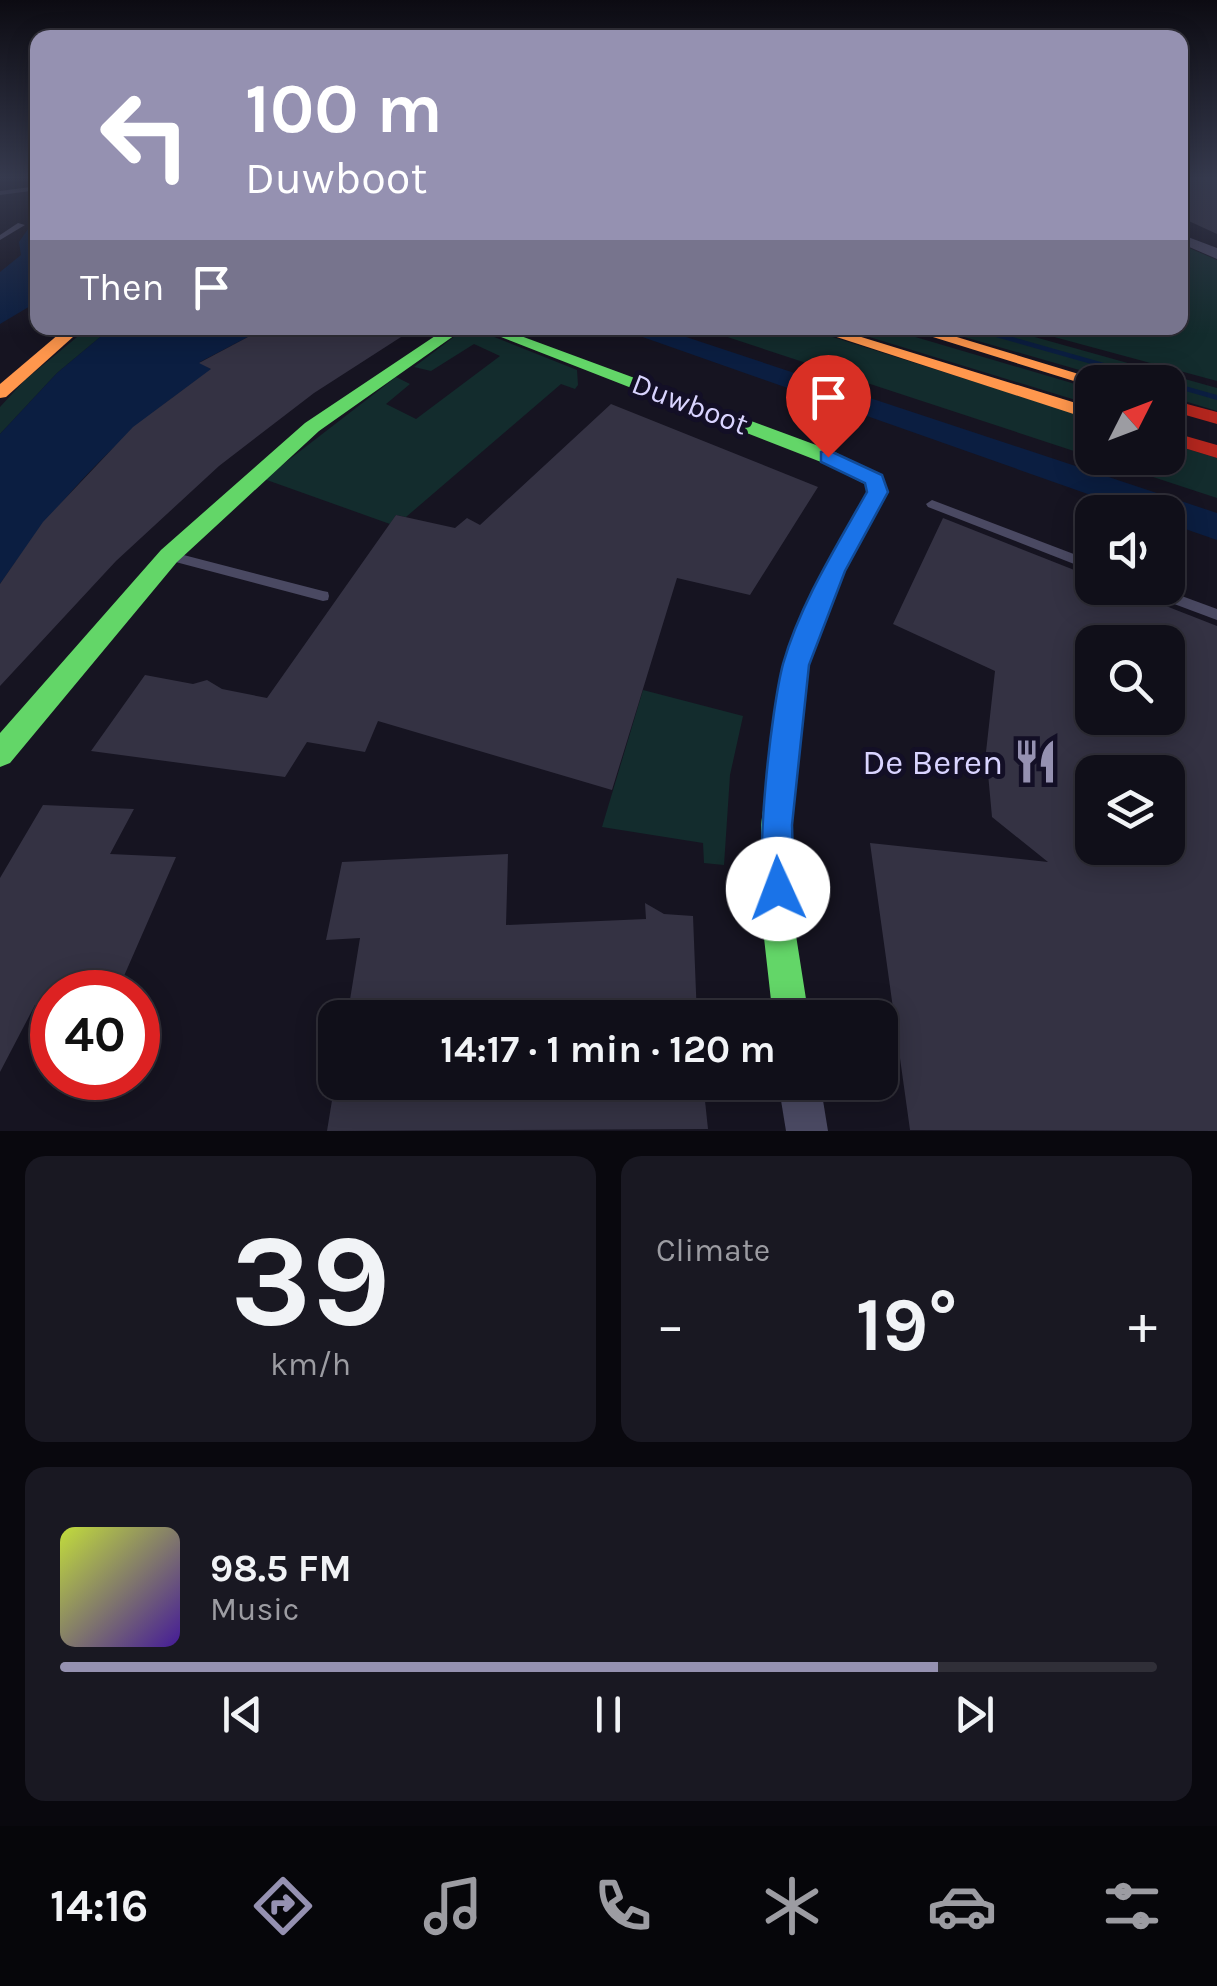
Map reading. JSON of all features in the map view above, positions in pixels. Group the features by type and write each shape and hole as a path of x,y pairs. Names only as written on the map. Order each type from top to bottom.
{"street":[{"path":"1188,241 1217,254"},
{"path":"0,393 66,335"},
{"path":"0,754 169,556 312,427 447,335"},
{"name":"Duwboot","path":"505,335 828,457 874,480 878,492 834,571 796,665 776,825 779,928 789,1000"},
{"path":"839,335 1075,409"},
{"path":"936,335 1075,376"},
{"path":"1185,409 1217,418"},
{"path":"1185,442 1217,452"},
{"path":"802,1100 808,1131"}],"lane":[{"path":"932,504 1075,559"},
{"path":"169,556 323,596"},
{"path":"1185,602 1217,614"}],"green space":[{"path":"1188,247 1217,260 1217,381 1185,372 1185,365 1158,365 1047,335 1188,335"},
{"path":"80,335 103,335 57,373 0,434 0,407 25,380"},
{"path":"456,335 489,335 577,370 578,385 575,389 561,384 406,517 396,515 390,524 264,479 396,377 410,384 386,404 416,419 500,356 474,344 431,371 414,367"},
{"path":"721,335 826,335 1075,414 1075,451"},
{"path":"863,335 909,335 1075,384 1075,400"},
{"path":"957,335 1028,335 1135,365 1075,365 1075,369"},
{"path":"1185,379 1217,388 1217,411 1185,401"},
{"path":"1185,448 1217,458 1217,498 1147,475 1185,475"},
{"path":"643,690 743,716 730,775 724,865 704,863 703,843 602,827"}],"water":[{"path":"30,229 30,306 0,324 0,272 21,255 19,242"},
{"path":"103,335 252,335 200,362 212,370 149,416 95,466 46,521 0,584 0,434 57,373"},
{"path":"637,335 680,335 1075,466 1075,475 1102,475 1163,495 1091,495"},
{"path":"989,335 1006,335 1111,365 1095,365"},
{"path":"1185,386 1217,395 1217,400 1185,391"},
{"path":"1185,502 1217,513 1217,540 1185,529"}],"building":[{"path":"252,335 404,335 314,393 219,466 116,561 0,686 0,584 43,522 133,427 211,369 199,363"},
{"path":"611,404 818,487 750,595 677,578 612,790 378,721 365,752 307,742 285,777 91,751 145,675 193,684 207,680 222,689 267,698 396,515 455,528 467,518 480,525"},
{"path":"943,518 1075,570 1075,605 1163,605 1217,626 1217,1131 910,1130 898,1044 898,1000 892,1000 870,843 1048,862 992,817 986,752 995,671 893,624"},
{"path":"43,805 134,809 110,854 176,857 127,970 30,970 30,1015 0,1072 0,878"},
{"path":"508,854 506,925 646,919 645,903 664,914 693,916 696,1000 350,1000 360,938 326,940 342,862"},
{"path":"332,1100 705,1100 708,1129 327,1131"}],"traffic: fast":[{"path":"0,754 169,556 312,427 447,335"},
{"path":"505,335 828,457 874,480 878,493 834,571 796,665 776,825 779,929 789,1000"}],"traffic: slow":[{"path":"0,393 67,335"},
{"path":"839,335 1075,409"},
{"path":"936,335 1075,376"}],"traffic: jam":[{"path":"1185,409 1217,418"},
{"path":"1185,442 1217,452"}],"place":[{"name":"De Beren","path":"1036,762"}],"route":[{"path":"778,889 776,825 796,665 834,571 878,492 874,480 828,457"}]}
